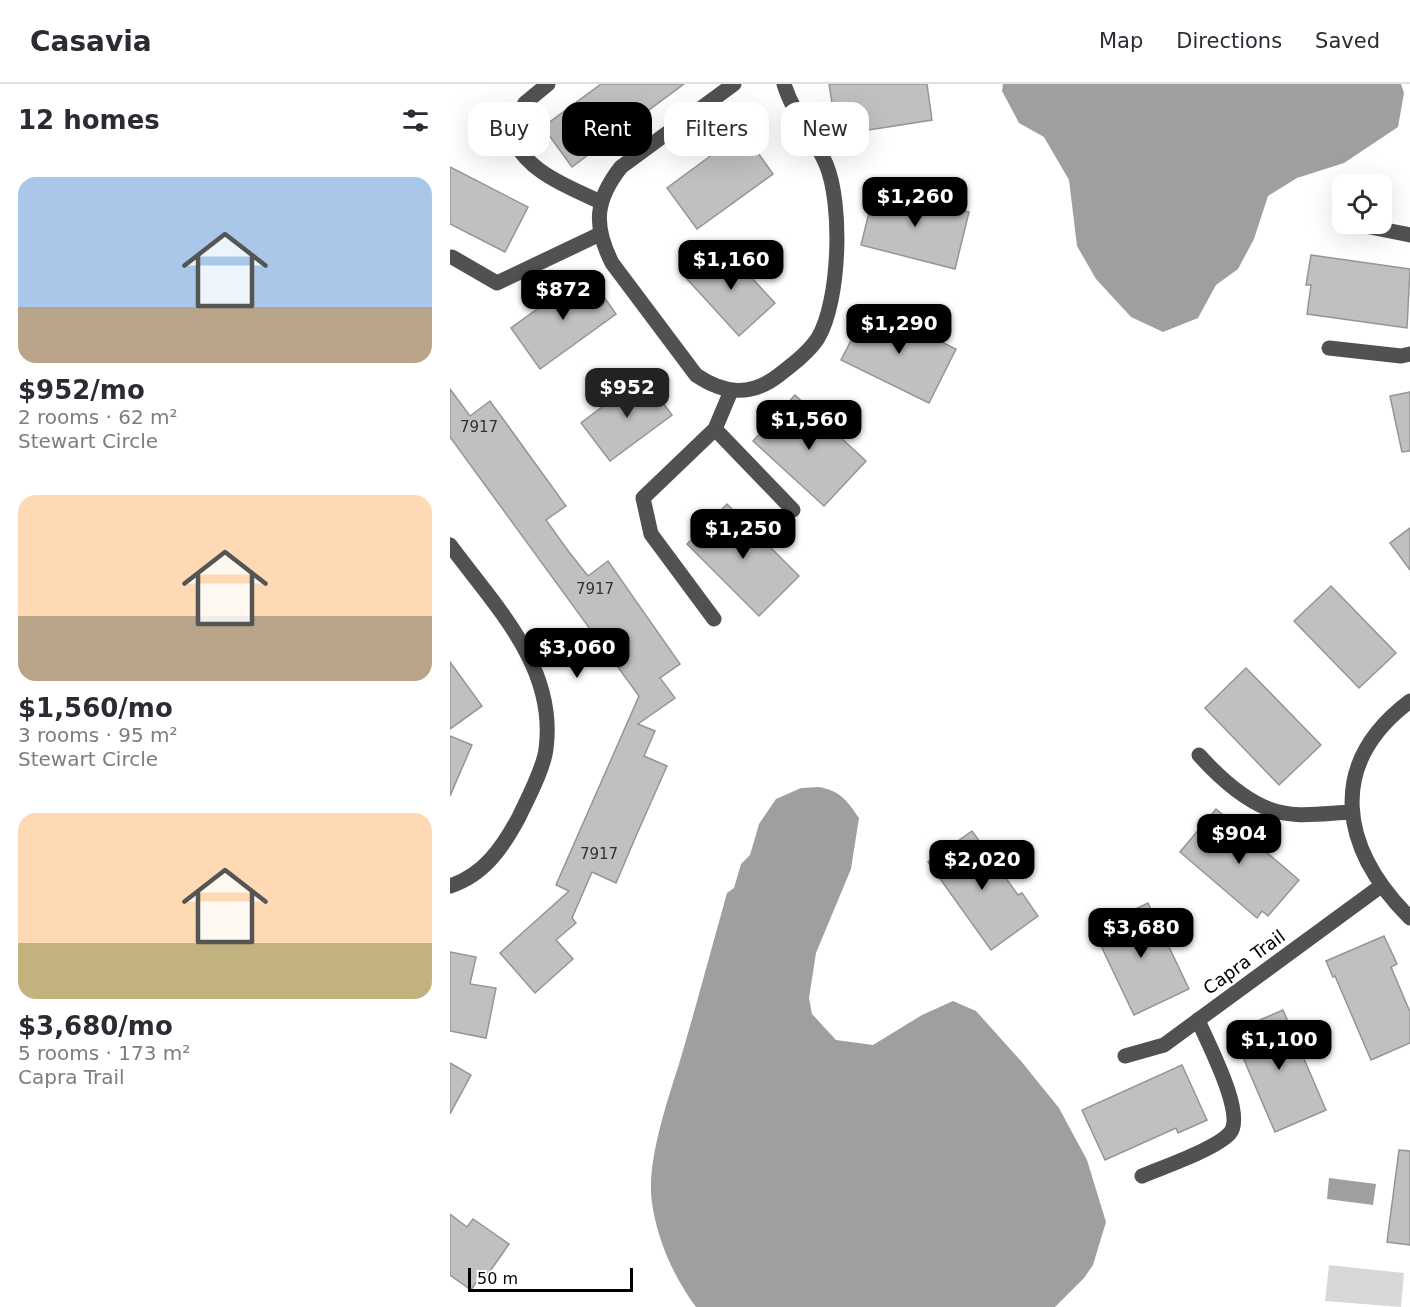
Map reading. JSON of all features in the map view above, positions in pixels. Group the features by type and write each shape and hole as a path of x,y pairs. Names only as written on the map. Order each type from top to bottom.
{"street":[{"path":"548,84 525,103 510,130 516,148 548,177 601,202"},
{"path":"734,84 621,166 608,183 601,202 600,234 612,263 696,375 713,387 730,392 761,387 804,355 818,338 827,319 834,287 837,208 833,186 826,164 804,128 784,84"},
{"path":"1392,231 1410,235"},
{"path":"453,257 497,283 600,234"},
{"path":"1329,348 1401,356 1410,354"},
{"path":"714,618 651,534 643,498 715,429 730,392"},
{"path":"715,429 793,510"},
{"path":"450,544 524,645 534,663 545,703 546,750 523,808 500,850 478,872 450,886"},
{"path":"1410,701 1390,716 1368,744 1359,762 1350,802 1366,861 1381,886 1410,918"},
{"path":"1199,755 1244,794 1269,809 1301,814 1352,812"},
{"name":"Capra Trail","path":"1125,1056 1164,1045 1381,886"},
{"path":"1142,1176 1218,1143 1231,1132 1235,1118 1232,1101 1198,1020"}],"shaded area":[{"path":"1003,84 1401,84 1404,93 1398,127 1344,163 1297,178 1268,196 1254,239 1238,269 1216,285 1198,318 1163,332 1131,317 1096,279 1077,246 1069,180 1044,137 1019,123 1002,91"},
{"path":"819,787 842,797 859,818 851,869 816,953 809,998 812,1014 836,1040 873,1045 922,1015 953,1001 976,1011 1021,1061 1059,1108 1087,1160 1106,1222 1093,1265 1084,1278 1055,1307 696,1307 668,1258 654,1217 652,1203 651,1187 655,1151 727,893 734,888 741,864 750,855 759,824 776,799 801,788"},
{"path":"1329,1178 1376,1184 1373,1205 1327,1199"},
{"path":"1329,1265 1404,1273 1401,1307 1325,1301"}],"building":[{"path":"601,84 684,84 652,108 652,102 577,102"},
{"path":"829,84 927,84 932,120 869,130 869,102 832,102"},
{"path":"562,113 562,153 550,137 550,122"},
{"path":"564,156 587,156 572,167"},
{"path":"710,156 760,156 773,174 697,229 667,188"},
{"path":"450,167 528,207 505,252 450,224"},
{"path":"875,188 969,212 955,269 861,245"},
{"path":"723,247 775,303 739,336 687,279"},
{"path":"1311,255 1410,269 1407,328 1307,314 1311,285 1306,285"},
{"path":"587,273 616,314 540,369 511,328"},
{"path":"869,306 956,349 929,403 841,360"},
{"path":"643,376 672,415 610,461 581,423"},
{"path":"450,389 470,416 490,401 566,506 546,520 569,552 588,576 608,561 680,664 660,678 675,698 638,724 655,731 644,756 667,766 616,883 592,872 572,918 576,923 556,940 573,959 535,993 500,953 569,891 556,885 639,696 450,437"},
{"path":"1410,392 1410,451 1402,452 1390,396"},
{"path":"795,395 866,461 824,506 753,441"},
{"path":"727,504 799,576 759,616 687,544"},
{"path":"1410,528 1410,570 1390,543"},
{"path":"1331,586 1396,653 1359,688 1294,621"},
{"path":"450,662 482,706 450,729"},
{"path":"1246,668 1321,745 1279,785 1205,708"},
{"path":"450,736 472,745 450,796"},
{"path":"1216,809 1299,880 1268,916 1262,911 1257,918 1180,852"},
{"path":"972,831 1018,895 1022,893 1038,916 991,950 928,862"},
{"path":"1148,903 1189,989 1134,1015 1093,929"},
{"path":"1384,936 1397,964 1391,967 1410,1012 1410,1043 1371,1060 1335,976 1333,977 1326,961"},
{"path":"450,952 476,957 470,984 496,988 486,1038 450,1031"},
{"path":"1283,1010 1326,1110 1275,1132 1232,1032"},
{"path":"450,1063 471,1075 450,1114"},
{"path":"1182,1065 1207,1120 1178,1133 1176,1128 1105,1160 1082,1110"},
{"path":"1399,1150 1410,1151 1410,1245 1387,1242"},
{"path":"450,1214 467,1227 473,1219 509,1244 486,1277 482,1274 471,1290 450,1275"}]}
